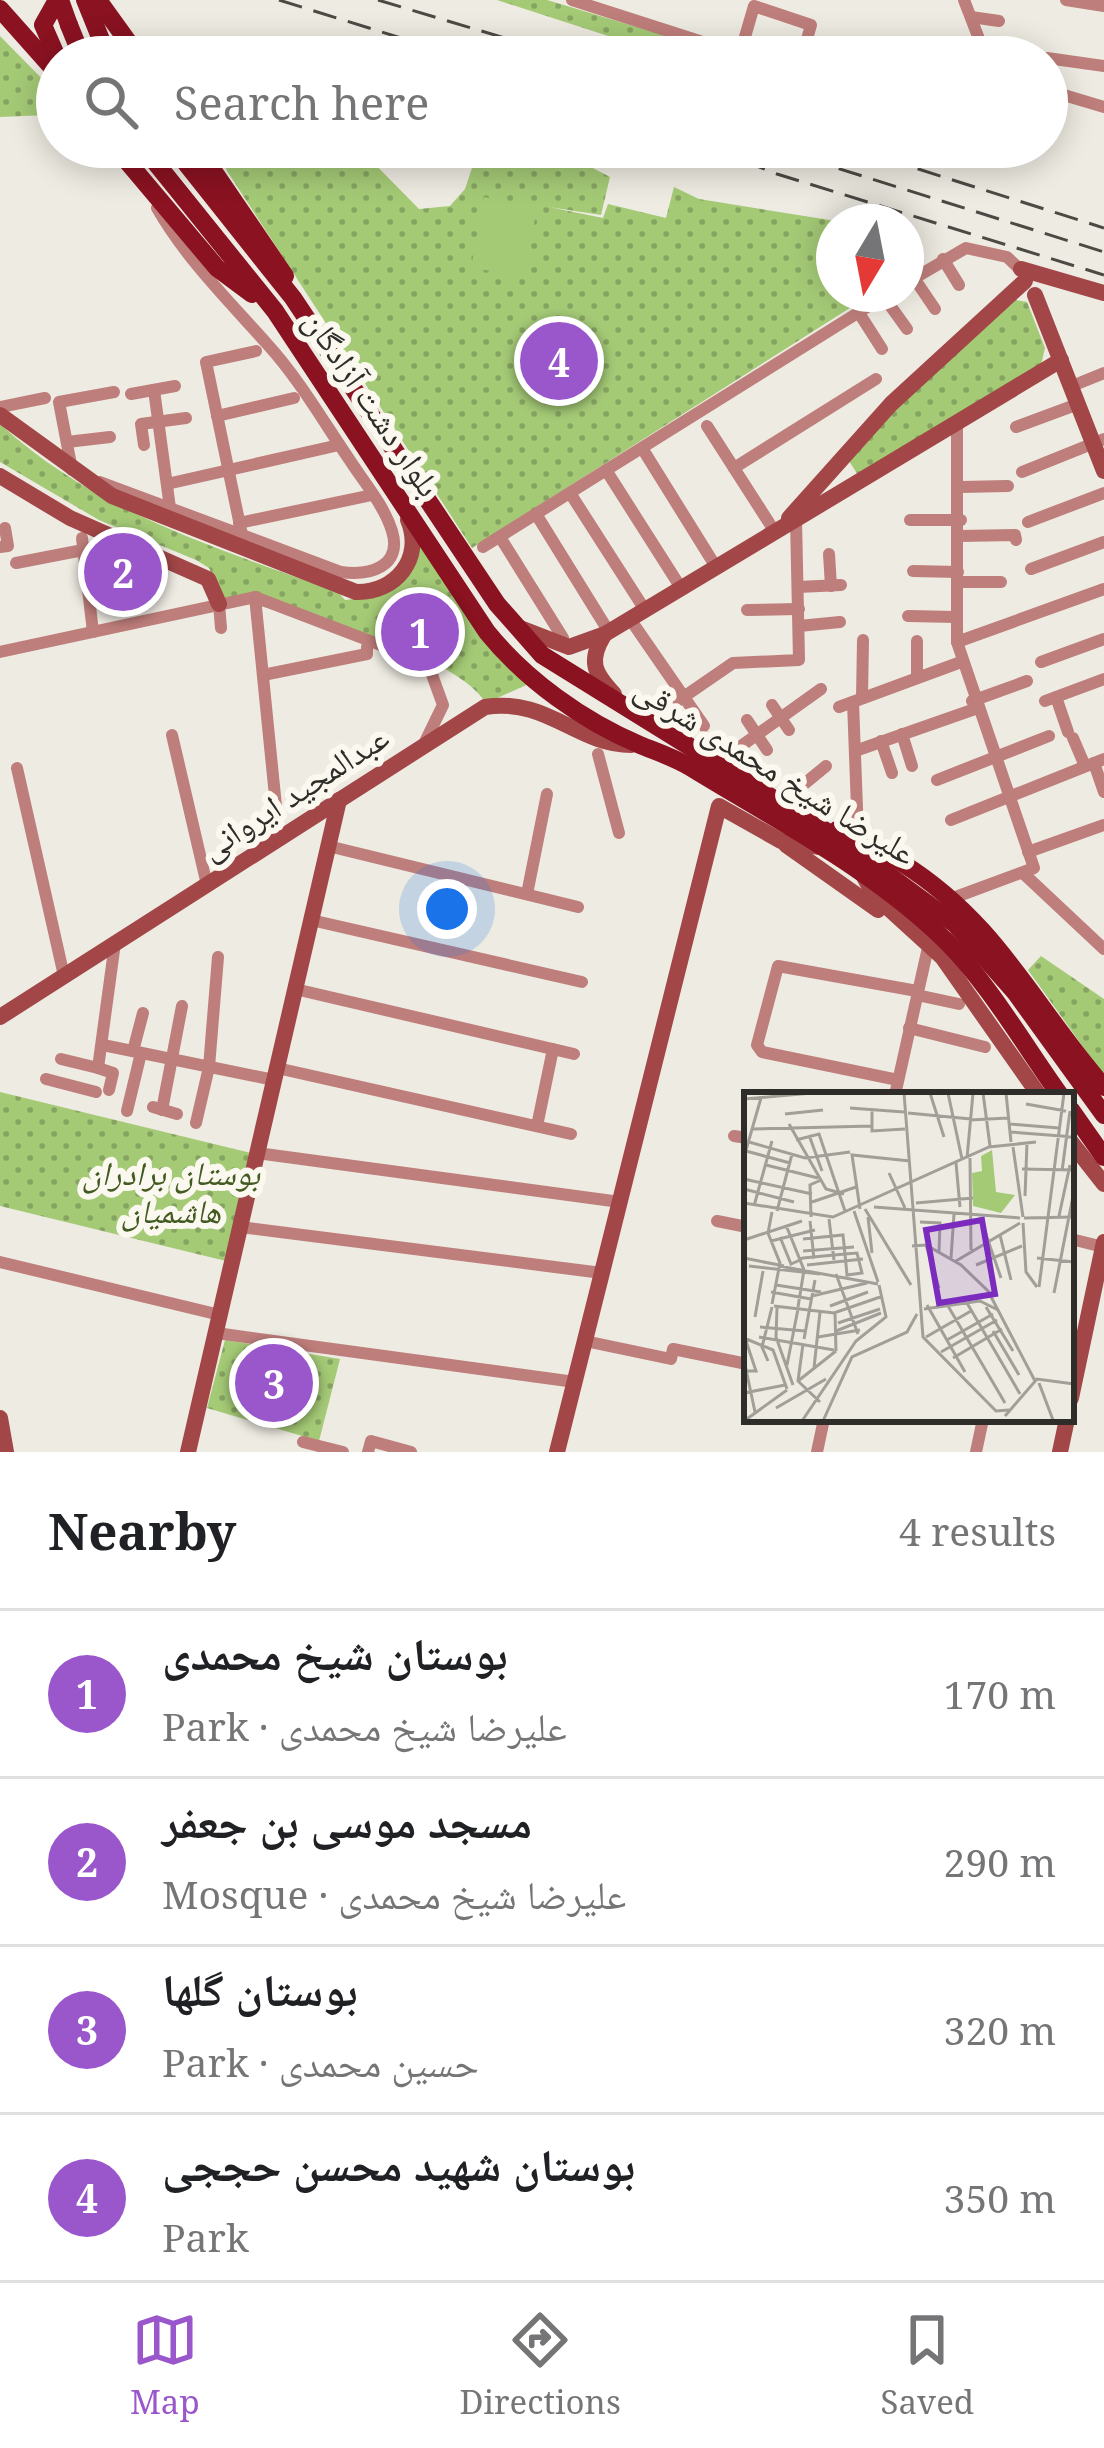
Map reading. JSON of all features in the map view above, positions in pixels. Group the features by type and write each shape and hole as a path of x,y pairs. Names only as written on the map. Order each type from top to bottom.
{"main road":[{"path":"58,0 73,36"},
{"path":"48,36 43,25 58,0"},
{"path":"91,6 100,36"},
{"path":"91,6 119,36"},
{"path":"0,10 36,50"},
{"path":"132,168 218,268 275,311"},
{"name":"بلوار دشت آزادگان","path":"160,168 275,311 487,632 550,693"},
{"name":"بلوار دشت آزادگان","path":"190,168 292,298 516,626 542,655"},
{"path":"212,168 281,264 292,298"},
{"name":"علیرضا شیخ محمدی شرقی","path":"542,655 817,825 941,934 1058,1092"},
{"name":"علیرضا شیخ محمدی شرقی","path":"550,693 638,745 669,754 820,847 941,934 1015,992 1104,1115"},
{"path":"817,825 858,835 953,898 1017,967 1104,1086"},
{"path":"1074,1114 1104,1157"}],"street":[{"path":"572,0 691,36"},
{"path":"964,0 981,36"},
{"path":"1066,0 1104,6"},
{"path":"745,36 754,6 811,25 808,36"},
{"path":"971,17 999,21"},
{"path":"1068,61 1104,66"},
{"path":"1068,96 1104,107"},
{"path":"72,472 240,529 341,572 376,571 390,560 394,547 392,529 339,445 271,348 185,252 145,186"},
{"path":"924,271 966,248 1007,257 1031,282 1060,360 1099,441 1104,471"},
{"path":"943,259 958,285"},
{"path":"1031,282 1104,297"},
{"path":"784,526 837,458 1031,282"},
{"path":"924,296 935,309"},
{"path":"896,312 907,329"},
{"path":"483,547 859,313 882,350"},
{"path":"240,529 206,362 256,351"},
{"path":"516,626 569,647 607,633 1060,360"},
{"path":"1016,427 1075,395 1102,365"},
{"path":"734,468 876,379"},
{"path":"131,394 175,386"},
{"path":"154,390 170,508"},
{"path":"114,392 22,403 0,411 28,440 72,472 144,512 356,592 388,585 412,556 412,526 389,481"},
{"path":"217,416 294,398"},
{"path":"52,400 72,472"},
{"path":"22,403 28,440"},
{"path":"144,445 141,424 186,418"},
{"path":"957,422 961,520 956,617 961,662 1028,852 1029,872 1104,949"},
{"path":"607,633 593,653 593,668 643,716 740,661 795,663 800,654 798,586 784,526 734,468 707,426"},
{"path":"67,442 110,436"},
{"path":"1022,472 1099,441"},
{"path":"167,484 339,445"},
{"path":"641,448 716,567"},
{"path":"837,458 855,484"},
{"path":"606,470 681,588"},
{"path":"2,479 94,530 208,579 219,604 221,628"},
{"path":"961,487 1008,486"},
{"path":"570,493 704,726"},
{"path":"1028,522 1104,493"},
{"path":"240,529 372,495"},
{"path":"536,514 607,633"},
{"path":"910,520 961,520"},
{"path":"0,547 8,546 5,527"},
{"path":"960,536 1015,538"},
{"path":"500,537 563,638"},
{"path":"1030,569 1104,542"},
{"path":"16,563 82,544 93,632"},
{"path":"798,586 836,585 829,554"},
{"path":"913,571 1001,582"},
{"path":"957,642 1104,590"},
{"path":"255,597 277,816"},
{"path":"0,652 255,597 412,657 431,673 443,705 423,745"},
{"path":"780,609 780,626"},
{"path":"747,610 799,609"},
{"path":"908,616 956,617"},
{"path":"799,626 833,623 828,640"},
{"path":"1042,662 1104,639"},
{"path":"858,835 851,702 862,640"},
{"path":"916,678 917,641"},
{"path":"263,675 367,650"},
{"path":"851,702 961,662"},
{"path":"1104,679 1050,699 1094,763 1104,792"},
{"path":"855,751 1027,681"},
{"path":"800,684 808,698"},
{"path":"716,764 821,688"},
{"name":"عبدالمجید ایروانی","path":"1,1014 485,706 512,703 603,740 638,745"},
{"path":"747,720 767,750"},
{"path":"902,734 912,766"},
{"path":"172,735 207,884"},
{"path":"938,780 1049,736"},
{"path":"881,742 892,773"},
{"path":"598,754 619,833"},
{"path":"951,820 1094,763"},
{"path":"781,803 826,766"},
{"path":"17,768 64,976"},
{"path":"527,894 547,794"},
{"path":"188,1452 339,800"},
{"path":"557,1452 719,806 781,842 877,910 941,934 1037,1092"},
{"path":"1028,852 1104,825"},
{"path":"781,842 820,847"},
{"path":"328,846 578,907"},
{"path":"953,898 1029,872"},
{"path":"863,875 874,895 902,918"},
{"path":"311,920 582,982"},
{"path":"896,1092 917,993 941,934"},
{"path":"98,1068 115,943"},
{"path":"196,1123 209,1067 218,957"},
{"path":"898,1080 758,1049 778,966 958,1004"},
{"path":"295,989 574,1054"},
{"path":"177,1114 157,1108 173,1059 182,1006"},
{"path":"124,1019 142,1018 127,1111"},
{"path":"909,1028 985,1047"},
{"path":"103,1045 209,1067 276,1074 571,1134"},
{"path":"537,1126 553,1048"},
{"path":"46,1079 102,1091 112,1072 62,1059"},
{"path":"73,1085 80,1064"},
{"path":"1074,1146 1104,1184"},
{"path":"257,1153 620,1202"},
{"path":"392,1172 394,1155"},
{"path":"717,1221 744,1226"},
{"path":"240,1227 602,1273"},
{"path":"1074,1240 1104,1245 1074,1384"},
{"path":"0,1262 218,1324 574,1382"},
{"path":"585,1342 671,1359 673,1349 744,1363"},
{"path":"0,1418 5,1452"},
{"path":"817,1452 823,1422"},
{"path":"976,1452 982,1422"},
{"path":"1060,1452 1065,1422"},
{"path":"368,1452 371,1441 410,1452"},
{"path":"303,1442 343,1452"}],"green space":[{"path":"497,0 547,0 667,36 608,36"},
{"path":"0,36 36,73 36,116 0,117"},
{"path":"226,168 379,168 419,209 450,206 465,189 472,168 593,168 610,177 601,215 549,207 603,218 608,204 666,218 674,187 699,199 816,218 816,312 844,312 472,548"},
{"path":"484,197 537,207 525,276 471,268"},
{"path":"1006,298 1027,302 1045,348 1041,365 858,475 847,458"},
{"path":"0,424 37,455 118,505 339,593 345,600 379,596 421,542 531,683 486,703 468,684 405,650 325,623 223,598 209,568 196,560 99,520 0,462"},
{"path":"1041,956 1104,999 1104,1076 1028,970"},
{"name":"بوستان برادران هاشمیان","path":"0,1092 251,1153 230,1262 0,1206"},
{"path":"225,1340 340,1359 319,1441 207,1408"}],"railway":[{"path":"279,0 395,36"},
{"path":"378,0 498,36"},
{"path":"762,168 1104,275"},
{"path":"837,168 1104,252"},
{"path":"915,168 1104,228"}],"place":[{"name":"بوستان شهید محسن حججی","path":"559,361"},
{"name":"مسجد موسی بن جعفر","path":"123,572"},
{"name":"بوستان شیخ محمدی","path":"420,632"},
{"name":"بوستان گلها","path":"274,1383"}]}
